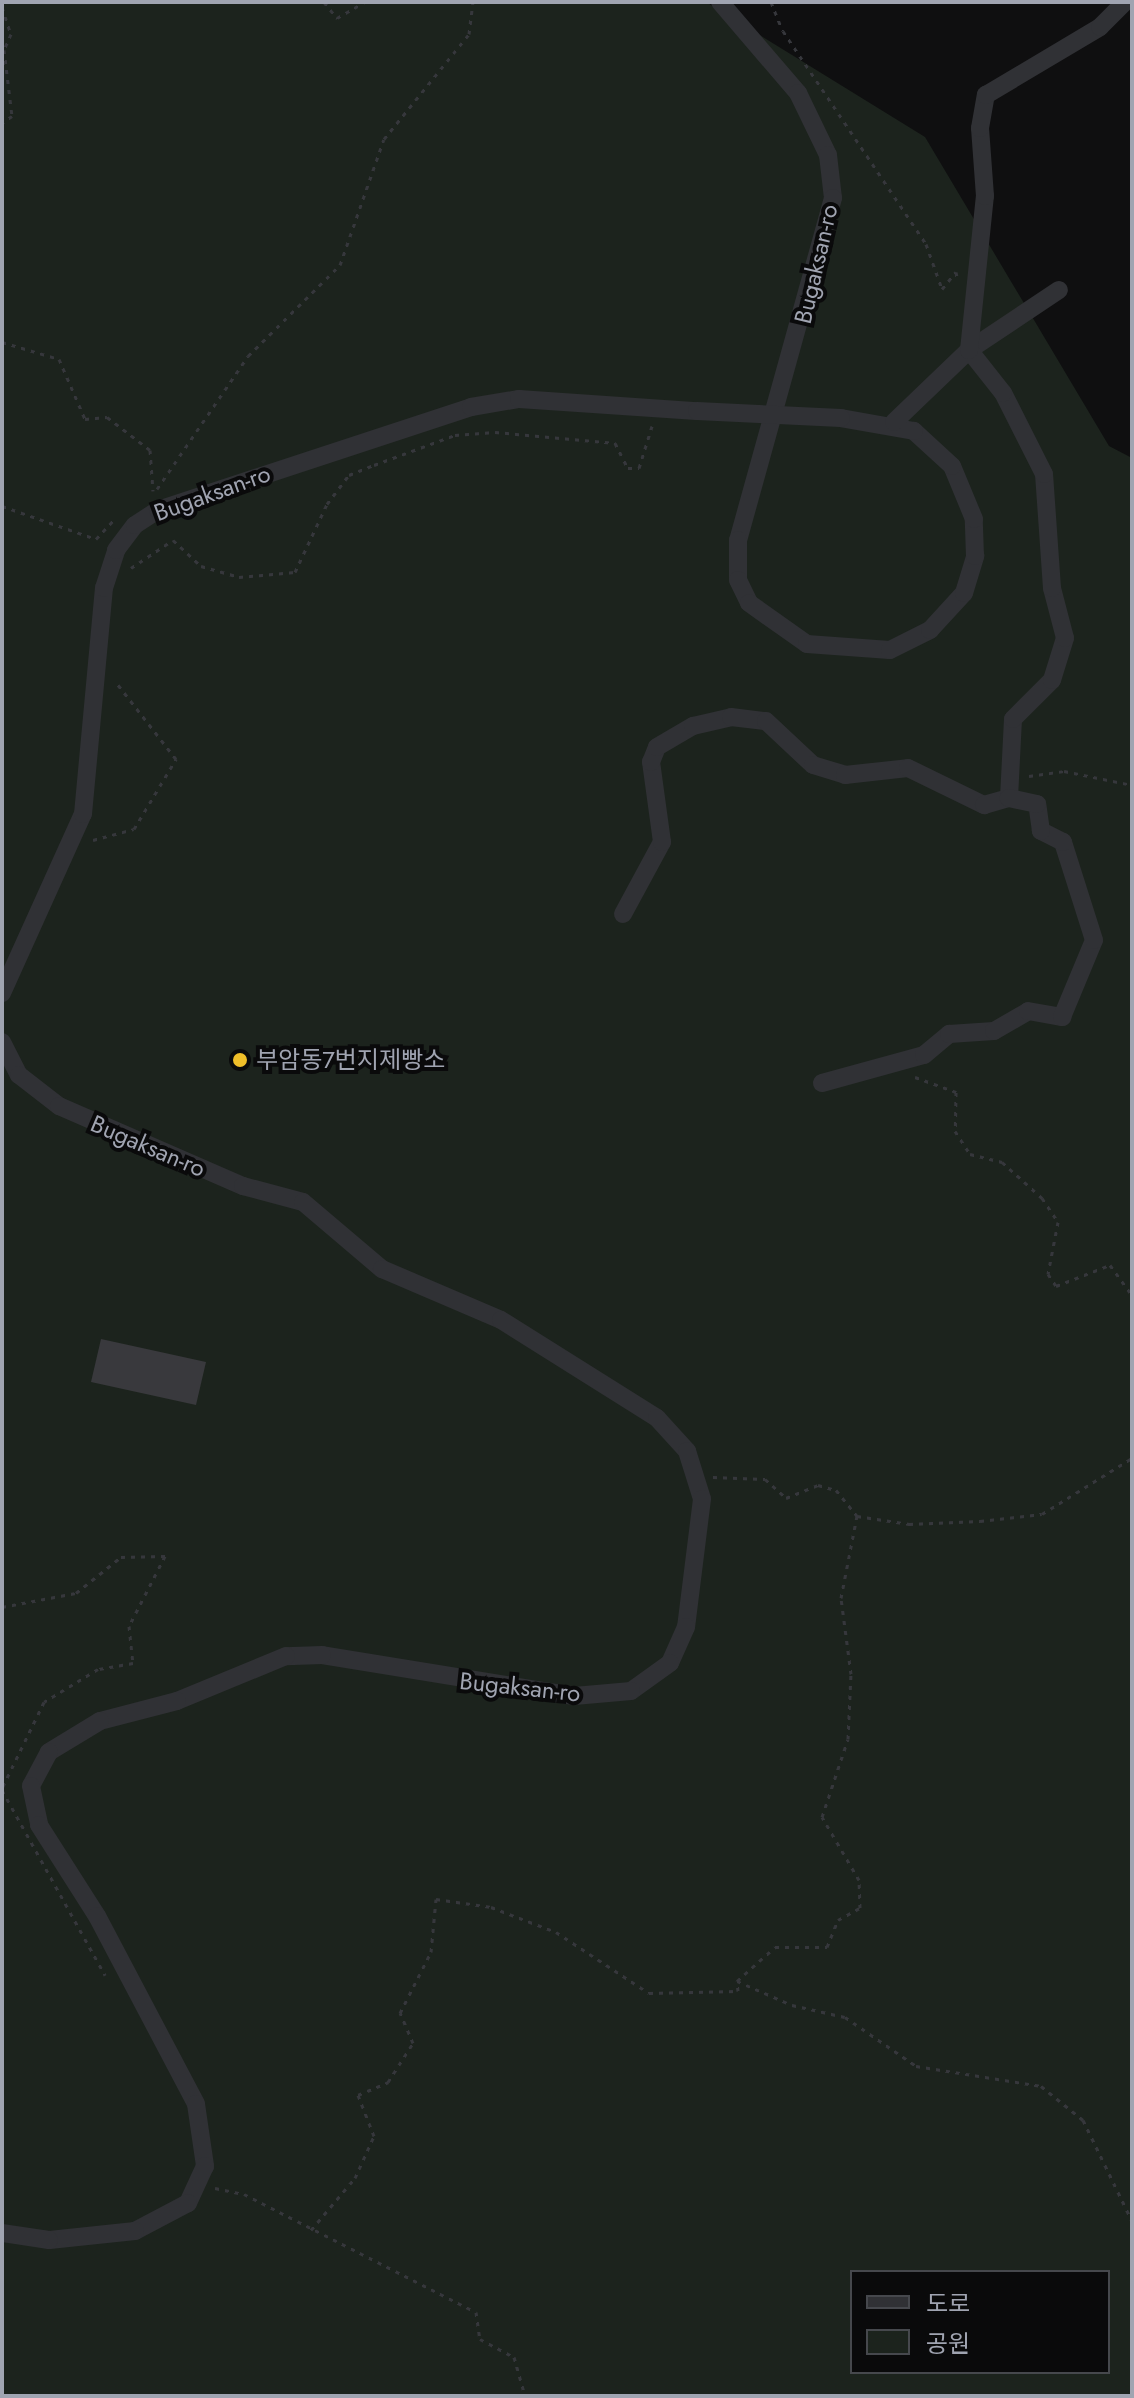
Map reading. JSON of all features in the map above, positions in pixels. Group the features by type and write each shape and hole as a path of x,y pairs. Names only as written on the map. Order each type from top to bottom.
{"street":[{"name":"Bugaksan-ro","path":"2,993 61,863 89,789 98,660 109,567 124,536 158,510 471,407 519,399 697,411 841,418 894,422 935,447 962,485 974,519 971,576 954,607 916,640 858,652 807,644 749,603 735,554 831,222 832,173 798,93 720,2"},
{"path":"1009,788 1013,719 1052,680 1065,638 1052,588 1044,474 1003,393 969,350 986,95 1100,27 1125,2"},
{"path":"894,422 969,350 1059,290"},
{"path":"623,914 662,842 651,762 657,747 693,726 731,717 766,721 813,765 845,775 908,768 984,805 1009,788"},
{"path":"822,1083 903,1061 968,1027 994,1031 1028,1011 1062,1017 1094,940 1063,842 1041,831 1037,804 1009,788"},
{"name":"Bugaksan-ro","path":"2,1042 19,1075 59,1106 243,1186 303,1202 382,1269 550,1348 657,1418 697,1474 702,1527 686,1627 670,1663 631,1691 574,1696 322,1655 286,1656 177,1701 100,1721 49,1752 31,1786 39,1825 97,1916 196,2104 206,2144 209,2187"},
{"path":"2,2233 49,2240 135,2231 168,2218 209,2187"}],"path":[{"path":"2,123 12,116 4,50 11,34 2,6 7,2"},
{"path":"21,2 37,2"},
{"path":"324,2 337,18 365,2"},
{"path":"145,503 248,356 340,265 384,139 469,34 473,2"},
{"path":"771,2 783,31 926,244 942,289 956,272 957,284"},
{"path":"2,342 22,342 29,353 59,359 85,419 107,417 150,450 153,494"},
{"path":"128,569 173,540 201,566 239,577 295,572 349,475 455,435 615,443 628,468 639,468 646,447"},
{"path":"2,506 96,539 123,516"},
{"path":"61,863 104,832 134,829 176,759 98,660"},
{"path":"1009,788 1064,771 1132,785"},
{"path":"903,1061 920,1083 956,1092 955,1131 970,1154 1002,1162 1042,1198 1058,1222 1048,1274 1056,1286 1110,1265 1132,1295"},
{"path":"697,1474 765,1479 786,1498 818,1485 836,1490 857,1516 909,1524 1042,1514 1132,1458"},
{"path":"737,1981 775,1947 827,1947 838,1920 860,1908 859,1880 822,1817 848,1739 851,1674 841,1598 857,1516"},
{"path":"2,1607 76,1593 121,1557 165,1556 129,1626 133,1663 98,1669 44,1702 2,1789 108,1979"},
{"path":"311,2230 355,2178 374,2136 358,2095 388,2082 413,2043 400,2013 431,1952 436,1899 491,1907 556,1932 649,1993 738,1991 737,1981"},
{"path":"737,1981 792,2005 845,2017 916,2066 1041,2086 1083,2120 1132,2221"},
{"path":"209,2187 244,2194 476,2312 480,2339 514,2357 525,2396"}],"green space":[{"path":"2,2 706,2 925,137 1109,446 1132,458 1132,2396 2,2396"}],"building":[{"path":"101,1339 206,1362 196,1405 91,1382"}],"place":[{"name":"부암동7번지제빵소","path":"240,1060"}]}
